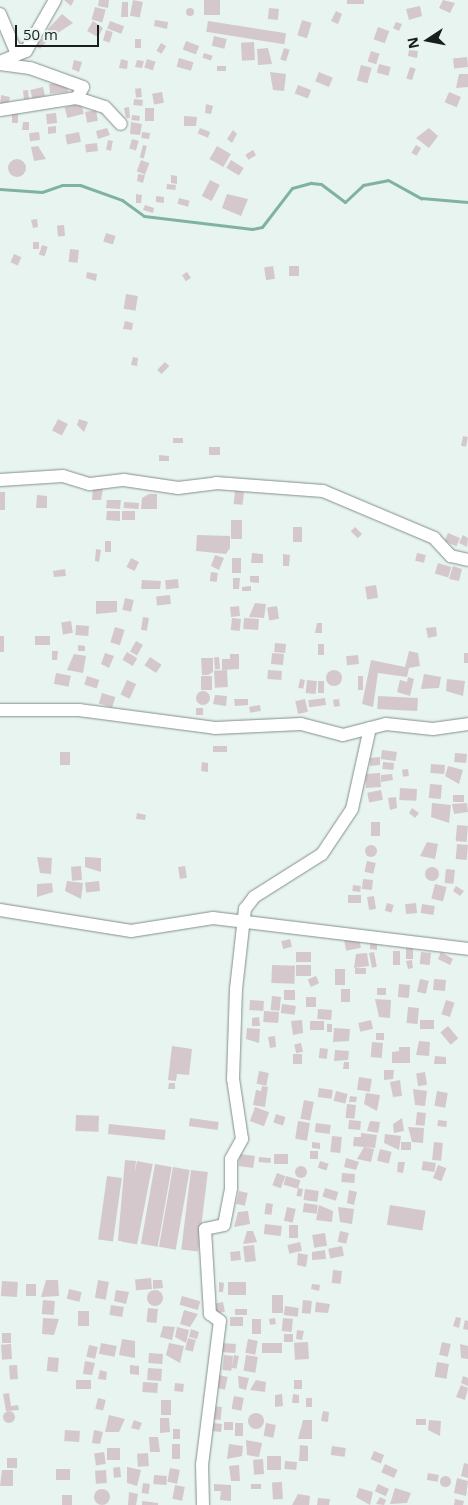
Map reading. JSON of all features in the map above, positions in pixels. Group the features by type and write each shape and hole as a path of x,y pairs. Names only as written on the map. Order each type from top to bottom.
{"street":[{"path":"0,63 26,51 55,0"},
{"path":"0,14 15,49 26,51"},
{"path":"0,63 30,68 83,87 77,98"},
{"path":"0,110 77,98 105,107 121,124"},
{"path":"0,480 63,476 90,484 124,480 178,488 216,483 323,491 434,538 450,556 468,560"},
{"path":"0,710 78,710 215,728 301,724 344,735 370,728 468,724"},
{"path":"203,1505 202,1465 220,1321 210,1314 205,1229 224,1225 231,1188 231,1158 242,1139 233,1079 243,923 254,897 322,854 352,809 370,728"},
{"path":"0,910 50,914 131,931 213,918 468,949"}],"building":[{"path":"64,0 74,0 71,6"},
{"path":"99,0 109,0 108,8 98,6"},
{"path":"133,0 143,2 140,18 130,16"},
{"path":"204,0 220,0 220,15 204,15"},
{"path":"347,0 364,0 364,4 347,4"},
{"path":"443,0 455,3 450,13 439,8"},
{"path":"122,2 128,2 128,17 121,17"},
{"path":"420,6 422,16 409,20 406,9"},
{"path":"95,7 106,10 102,22 92,20"},
{"path":"190,8 194,12 190,16 186,12"},
{"path":"269,8 279,9 278,20 268,19"},
{"path":"336,11 342,14 338,24 331,21"},
{"path":"62,14 73,23 53,36 47,30"},
{"path":"155,20 168,22 167,29 154,26"},
{"path":"302,20 312,23 307,38 297,35"},
{"path":"93,21 103,28 98,37 87,31"},
{"path":"110,21 124,26 121,34 107,29"},
{"path":"208,21 286,33 284,44 206,32"},
{"path":"396,22 402,24 399,31 393,28"},
{"path":"378,27 389,31 385,43 374,39"},
{"path":"106,30 113,32 110,43 103,41"},
{"path":"214,36 227,39 224,49 212,46"},
{"path":"42,38 46,42 40,49 35,45"},
{"path":"135,39 141,39 141,48 135,48"},
{"path":"186,41 199,46 196,54 183,49"},
{"path":"254,42 255,60 242,61 241,43"},
{"path":"161,43 166,46 162,54 156,51"},
{"path":"268,48 272,64 258,65 257,49"},
{"path":"284,48 290,50 286,61 280,59"},
{"path":"409,50 418,51 417,58 408,56"},
{"path":"371,51 380,54 376,64 368,61"},
{"path":"204,53 213,56 211,61 202,58"},
{"path":"467,57 468,67 454,68 453,58"},
{"path":"179,58 193,62 191,71 177,67"},
{"path":"121,59 128,61 127,69 119,68"},
{"path":"147,59 156,62 153,70 144,68"},
{"path":"74,60 82,62 79,72 72,69"},
{"path":"137,60 144,61 142,68 135,67"},
{"path":"379,64 391,67 388,76 377,73"},
{"path":"361,65 372,68 367,83 357,80"},
{"path":"217,66 226,66 226,71 217,71"},
{"path":"410,67 416,69 412,80 406,78"},
{"path":"270,72 286,74 284,91 273,90"},
{"path":"319,72 333,78 329,87 315,81"},
{"path":"459,74 468,74 468,87 456,88"},
{"path":"67,82 68,92 50,94 49,84"},
{"path":"298,85 311,90 308,98 295,93"},
{"path":"43,87 45,96 32,99 30,90"},
{"path":"141,88 142,97 136,98 135,89"},
{"path":"28,90 29,99 24,99 23,91"},
{"path":"162,92 164,103 154,105 152,94"},
{"path":"449,92 461,97 457,107 445,102"},
{"path":"1,95 10,97 7,108 0,106"},
{"path":"134,99 143,100 142,106 133,105"},
{"path":"81,103 84,114 67,118 65,107"},
{"path":"206,104 213,106 211,114 205,113"},
{"path":"129,107 130,118 126,118 124,108"},
{"path":"145,108 154,108 154,121 145,121"},
{"path":"96,110 98,121 87,123 85,112"},
{"path":"12,113 18,113 18,123 12,123"},
{"path":"56,113 57,123 47,124 46,114"},
{"path":"132,115 140,116 139,121 131,120"},
{"path":"184,116 197,117 196,126 184,126"},
{"path":"23,122 29,122 29,130 22,130"},
{"path":"131,122 142,124 140,135 130,134"},
{"path":"56,126 56,133 48,134 48,127"},
{"path":"107,128 110,135 98,139 96,131"},
{"path":"200,128 210,132 208,138 198,134"},
{"path":"429,128 438,136 429,148 416,138"},
{"path":"233,130 237,134 232,143 227,139"},
{"path":"39,132 40,140 30,141 29,133"},
{"path":"79,132 81,142 67,144 65,135"},
{"path":"142,132 150,133 149,139 141,138"},
{"path":"132,139 139,141 136,151 129,149"},
{"path":"108,140 113,141 111,151 106,150"},
{"path":"97,143 98,151 86,152 85,144"},
{"path":"143,145 147,146 144,159 140,158"},
{"path":"416,145 421,148 417,156 411,153"},
{"path":"38,146 46,159 34,161 31,147"},
{"path":"217,146 231,154 223,167 210,159"},
{"path":"253,150 256,155 248,160 245,155"},
{"path":"13,159 21,159 26,164 24,175 13,177 8,172 8,164"},
{"path":"141,160 149,163 145,174 137,171"},
{"path":"231,160 244,168 239,176 226,168"},
{"path":"138,174 145,175 143,183 137,181"},
{"path":"171,175 177,176 177,184 171,183"},
{"path":"210,180 220,185 212,201 202,196"},
{"path":"167,184 176,185 175,190 166,189"},
{"path":"136,194 142,195 141,203 136,203"},
{"path":"227,194 248,199 241,216 222,208"},
{"path":"156,196 164,197 164,203 156,202"},
{"path":"179,198 190,201 188,207 177,204"},
{"path":"145,205 154,208 153,213 143,210"},
{"path":"37,219 38,227 33,228 31,220"},
{"path":"64,225 65,236 58,237 57,226"},
{"path":"106,233 116,236 113,245 103,242"},
{"path":"33,242 39,242 39,249 33,249"},
{"path":"42,245 48,247 45,256 39,255"},
{"path":"70,249 79,250 78,263 69,262"},
{"path":"14,254 21,257 18,265 10,262"},
{"path":"273,266 275,279 266,280 264,267"},
{"path":"289,266 299,266 299,276 289,276"},
{"path":"87,272 97,274 96,281 86,278"},
{"path":"187,272 191,278 186,281 182,275"},
{"path":"126,294 138,296 136,311 124,309"},
{"path":"125,321 133,323 132,330 123,329"},
{"path":"133,357 138,358 137,366 131,365"},
{"path":"165,362 169,366 161,374 157,370"},
{"path":"58,419 68,424 62,436 52,431"},
{"path":"79,419 88,422 84,432 77,425"},
{"path":"463,436 468,437 466,447 461,446"},
{"path":"173,438 183,438 183,443 173,443"},
{"path":"209,447 220,447 220,455 209,455"},
{"path":"159,455 169,456 169,461 159,461"},
{"path":"93,487 103,488 101,500 92,500"},
{"path":"235,491 244,492 243,505 234,504"},
{"path":"0,492 5,492 5,510 0,510"},
{"path":"149,494 157,494 157,509 141,509 142,498"},
{"path":"37,495 47,496 47,508 36,508"},
{"path":"107,500 121,500 120,509 106,508"},
{"path":"124,502 139,503 139,509 124,508"},
{"path":"107,511 120,511 120,521 106,520"},
{"path":"122,511 135,511 135,520 122,520"},
{"path":"231,520 242,520 242,539 231,539"},
{"path":"293,527 302,527 302,542 293,542"},
{"path":"355,527 362,534 358,538 351,531"},
{"path":"448,533 460,538 456,546 444,541"},
{"path":"197,535 230,536 230,548 226,554 196,551"},
{"path":"463,535 468,538 467,547 459,543"},
{"path":"105,541 111,541 111,552 105,552"},
{"path":"96,549 101,550 99,562 95,561"},
{"path":"252,553 263,554 263,563 251,563"},
{"path":"417,553 426,555 424,563 415,561"},
{"path":"283,554 290,555 289,566 283,566"},
{"path":"215,555 224,558 219,570 211,566"},
{"path":"131,558 139,562 134,571 126,567"},
{"path":"232,558 241,558 241,573 232,573"},
{"path":"438,563 451,567 448,578 435,574"},
{"path":"453,566 462,569 459,581 449,579"},
{"path":"65,569 66,576 54,577 53,571"},
{"path":"211,572 218,573 217,582 210,581"},
{"path":"250,576 259,576 259,583 250,582"},
{"path":"233,578 240,578 239,589 233,589"},
{"path":"178,579 179,588 166,589 165,580"},
{"path":"142,580 161,581 160,589 141,589"},
{"path":"376,585 378,598 367,600 365,587"},
{"path":"251,586 251,591 242,591 242,587"},
{"path":"170,595 171,604 157,605 156,596"},
{"path":"125,598 134,600 131,612 122,610"},
{"path":"96,601 117,601 117,612 96,614"},
{"path":"255,603 266,604 264,618 249,617"},
{"path":"239,606 240,616 231,617 230,607"},
{"path":"277,606 279,619 269,620 267,608"},
{"path":"143,617 149,618 147,631 141,630"},
{"path":"232,618 241,619 240,631 231,630"},
{"path":"244,618 259,619 258,630 243,629"},
{"path":"71,621 73,633 63,634 61,623"},
{"path":"317,623 322,623 322,633 315,633"},
{"path":"76,625 89,626 88,636 75,635"},
{"path":"115,627 125,630 120,645 110,642"},
{"path":"436,627 437,636 428,638 426,628"},
{"path":"0,636 4,636 4,652 0,652"},
{"path":"35,636 50,636 50,645 35,645"},
{"path":"136,641 143,645 137,655 130,651"},
{"path":"275,643 286,644 285,653 274,652"},
{"path":"318,644 324,644 324,655 318,655"},
{"path":"78,645 85,646 85,651 78,651"},
{"path":"52,651 58,651 57,660 52,660"},
{"path":"409,651 418,653 420,666 409,668 407,677 378,673 373,707 362,704 371,660 405,667"},
{"path":"127,652 137,658 133,666 122,660"},
{"path":"105,653 114,656 109,668 101,664"},
{"path":"272,653 284,654 283,665 271,664"},
{"path":"464,653 468,653 468,663 464,663"},
{"path":"74,654 86,656 83,673 67,670"},
{"path":"230,654 239,654 239,669 222,670 222,659 230,659"},
{"path":"358,655 359,664 347,665 346,656"},
{"path":"150,657 162,665 156,673 144,665"},
{"path":"214,657 219,657 220,669 215,669"},
{"path":"201,658 213,658 213,672 208,675 202,675"},
{"path":"227,670 228,687 215,688 214,671"},
{"path":"268,670 282,671 281,680 267,679"},
{"path":"331,670 337,670 342,675 340,684 331,686 326,681 326,675"},
{"path":"56,673 71,676 69,687 54,684"},
{"path":"424,674 441,677 439,688 421,689"},
{"path":"87,676 99,680 97,689 84,685"},
{"path":"201,676 212,676 212,690 201,690"},
{"path":"358,676 363,676 363,690 358,690"},
{"path":"408,677 414,679 410,696 397,692 400,680 407,682"},
{"path":"300,679 305,680 303,689 298,688"},
{"path":"447,679 465,681 463,696 446,691"},
{"path":"127,680 136,684 130,699 120,695"},
{"path":"307,680 317,681 316,694 306,693"},
{"path":"318,681 324,681 324,693 318,693"},
{"path":"200,691 206,691 210,698 206,705 200,705 196,701 196,695"},
{"path":"102,693 115,697 112,708 99,704"},
{"path":"215,695 227,696 226,706 213,704"},
{"path":"378,696 418,698 417,711 377,709"},
{"path":"325,698 326,705 309,707 308,700"},
{"path":"234,699 248,699 248,705 235,706"},
{"path":"305,699 308,712 298,714 295,701"},
{"path":"339,699 340,706 334,707 333,700"},
{"path":"260,705 261,711 250,713 249,707"},
{"path":"196,708 203,708 203,715 196,715"},
{"path":"213,746 227,746 227,752 213,752"},
{"path":"382,750 397,752 396,761 381,759"},
{"path":"60,752 70,752 70,765 60,765"},
{"path":"455,753 467,754 466,763 454,762"},
{"path":"380,757 380,765 370,766 370,758"},
{"path":"202,762 208,763 208,772 201,771"},
{"path":"383,762 394,763 393,770 382,769"},
{"path":"431,764 445,765 444,774 430,773"},
{"path":"448,766 463,770 459,784 445,776"},
{"path":"408,769 409,776 403,777 402,770"},
{"path":"380,773 381,787 366,788 365,774"},
{"path":"392,774 393,780 381,782 381,775"},
{"path":"430,784 442,785 441,799 429,798"},
{"path":"400,788 417,789 416,801 399,800"},
{"path":"381,790 383,800 369,802 367,793"},
{"path":"453,795 464,795 464,802 453,802"},
{"path":"396,797 397,808 390,810 388,798"},
{"path":"432,803 451,805 449,823 431,817"},
{"path":"467,803 468,812 454,814 452,804"},
{"path":"412,808 419,813 415,818 409,813"},
{"path":"137,813 146,815 145,820 136,819"},
{"path":"371,822 380,822 380,836 371,836"},
{"path":"457,825 468,826 467,842 456,841"},
{"path":"427,842 438,844 435,859 420,856"},
{"path":"457,844 468,845 467,860 456,859"},
{"path":"369,845 373,845 377,851 373,857 369,857 365,853 365,849"},
{"path":"37,857 52,858 51,874 40,873"},
{"path":"85,857 101,858 101,872 85,867"},
{"path":"367,861 376,863 373,874 365,872"},
{"path":"81,866 82,880 72,881 71,867"},
{"path":"185,866 187,878 180,879 178,867"},
{"path":"432,867 437,869 439,874 437,879 432,881 427,879 425,874 427,869"},
{"path":"446,869 455,870 453,884 445,883"},
{"path":"363,879 373,880 372,890 362,889"},
{"path":"67,881 83,883 81,899 65,891"},
{"path":"99,881 100,891 86,892 85,882"},
{"path":"52,883 53,892 37,897 37,884"},
{"path":"435,884 447,887 443,901 431,899"},
{"path":"353,885 361,886 360,892 352,891"},
{"path":"456,886 464,891 460,896 453,891"},
{"path":"348,895 361,895 361,903 348,903"},
{"path":"374,896 376,909 369,910 367,897"},
{"path":"387,903 394,905 392,913 385,911"},
{"path":"416,903 417,913 406,914 405,904"},
{"path":"422,904 435,906 433,915 421,913"},
{"path":"359,938 361,948 346,951 344,941"},
{"path":"290,939 292,947 283,949 281,941"},
{"path":"370,943 377,944 377,950 370,949"},
{"path":"406,948 413,948 413,959 406,959"},
{"path":"393,951 400,951 400,965 393,965"},
{"path":"296,952 311,952 311,962 296,962"},
{"path":"374,952 377,967 372,968 369,953"},
{"path":"421,952 431,953 430,965 420,964"},
{"path":"441,952 453,959 450,965 438,959"},
{"path":"367,953 369,966 354,968 356,954"},
{"path":"412,960 413,968 408,969 406,961"},
{"path":"272,965 295,966 294,984 271,983"},
{"path":"296,965 311,965 311,976 296,976"},
{"path":"355,968 366,968 366,974 355,974"},
{"path":"335,969 345,969 345,985 335,985"},
{"path":"316,976 319,983 311,987 308,980"},
{"path":"420,979 429,981 426,994 417,992"},
{"path":"434,979 446,980 445,991 433,990"},
{"path":"399,984 410,985 409,998 398,997"},
{"path":"377,988 386,988 386,995 377,995"},
{"path":"341,989 350,989 350,1002 341,1002"},
{"path":"284,990 295,990 295,1000 284,1000"},
{"path":"272,996 281,997 279,1011 271,1010"},
{"path":"306,997 316,997 316,1007 306,1007"},
{"path":"375,999 391,1000 390,1018 379,1017"},
{"path":"250,1000 264,1001 263,1011 249,1010"},
{"path":"446,1000 455,1003 450,1017 441,1014"},
{"path":"282,1004 296,1006 295,1015 281,1013"},
{"path":"408,1007 419,1008 418,1024 407,1023"},
{"path":"318,1009 332,1010 331,1020 317,1019"},
{"path":"264,1011 279,1012 278,1023 263,1022"},
{"path":"259,1017 260,1026 252,1026 252,1018"},
{"path":"302,1020 303,1033 293,1035 291,1021"},
{"path":"371,1020 373,1029 360,1032 358,1023"},
{"path":"420,1020 434,1020 434,1029 420,1029"},
{"path":"310,1021 324,1021 324,1030 310,1030"},
{"path":"327,1024 332,1024 332,1032 327,1032"},
{"path":"448,1026 458,1038 451,1045 440,1032"},
{"path":"247,1028 260,1029 259,1043 246,1039"},
{"path":"334,1028 350,1029 349,1041 333,1042"},
{"path":"376,1033 384,1033 384,1040 376,1040"},
{"path":"275,1036 276,1047 270,1048 268,1037"},
{"path":"419,1041 430,1042 429,1056 416,1055"},
{"path":"372,1042 383,1043 382,1058 371,1057"},
{"path":"301,1043 303,1052 296,1053 294,1045"},
{"path":"172,1046 192,1049 189,1075 177,1074 176,1081 168,1080"},
{"path":"399,1047 410,1047 410,1063 392,1063 392,1052 399,1051"},
{"path":"320,1048 328,1049 327,1059 319,1058"},
{"path":"335,1050 349,1051 348,1060 334,1061"},
{"path":"293,1054 302,1054 302,1064 293,1064"},
{"path":"435,1056 446,1057 446,1064 434,1064"},
{"path":"344,1062 349,1062 349,1069 343,1069"},
{"path":"384,1070 394,1070 393,1079 384,1080"},
{"path":"259,1071 269,1073 266,1086 257,1084"},
{"path":"425,1072 427,1085 418,1086 416,1073"},
{"path":"359,1077 372,1079 370,1092 357,1090"},
{"path":"400,1080 402,1096 393,1097 390,1082"},
{"path":"169,1083 175,1083 175,1089 168,1089"},
{"path":"262,1086 268,1087 265,1107 253,1105 256,1090 261,1091"},
{"path":"319,1088 333,1090 332,1099 318,1097"},
{"path":"413,1089 427,1091 425,1106 415,1105"},
{"path":"336,1091 348,1094 345,1104 334,1101"},
{"path":"437,1091 448,1093 445,1108 434,1106"},
{"path":"366,1093 380,1095 377,1111 364,1104"},
{"path":"350,1096 357,1097 356,1102 349,1102"},
{"path":"304,1100 314,1102 310,1121 300,1119"},
{"path":"347,1104 356,1105 354,1119 346,1118"},
{"path":"255,1107 269,1112 264,1126 250,1121"},
{"path":"417,1112 426,1113 425,1126 416,1125"},
{"path":"276,1114 286,1117 283,1126 273,1123"},
{"path":"76,1115 99,1116 98,1132 75,1131"},
{"path":"190,1118 219,1122 218,1130 189,1126"},
{"path":"402,1118 404,1131 394,1133 393,1124"},
{"path":"349,1120 361,1121 360,1130 348,1129"},
{"path":"438,1120 447,1121 446,1127 437,1126"},
{"path":"298,1121 310,1123 307,1141 295,1139"},
{"path":"370,1121 380,1122 378,1133 367,1131"},
{"path":"316,1123 331,1125 330,1134 315,1132"},
{"path":"109,1124 166,1130 165,1140 108,1134"},
{"path":"408,1127 424,1128 423,1143 412,1142"},
{"path":"361,1133 377,1135 375,1148 353,1146 354,1137 361,1137"},
{"path":"385,1134 401,1136 399,1150 384,1143"},
{"path":"332,1136 342,1137 340,1153 330,1152"},
{"path":"312,1142 320,1143 320,1149 312,1148"},
{"path":"401,1142 411,1142 411,1150 401,1150"},
{"path":"434,1142 443,1143 441,1161 432,1160"},
{"path":"364,1147 374,1149 371,1162 357,1159"},
{"path":"380,1149 392,1152 389,1164 377,1161"},
{"path":"310,1151 318,1151 318,1159 310,1159"},
{"path":"240,1154 255,1156 253,1168 238,1166"},
{"path":"274,1154 288,1154 288,1164 274,1164"},
{"path":"259,1157 271,1158 271,1163 259,1162"},
{"path":"346,1158 359,1162 356,1170 344,1167"},
{"path":"125,1160 136,1161 129,1242 118,1241"},
{"path":"137,1161 153,1164 137,1245 121,1241"},
{"path":"320,1161 329,1164 326,1170 318,1168"},
{"path":"423,1161 436,1163 434,1172 422,1170"},
{"path":"398,1162 405,1162 403,1173 397,1172"},
{"path":"155,1164 172,1167 158,1247 141,1244"},
{"path":"438,1165 446,1168 441,1181 433,1178"},
{"path":"301,1166 307,1172 301,1178 295,1172"},
{"path":"173,1167 190,1170 176,1250 159,1247"},
{"path":"191,1170 208,1172 198,1251 181,1249"},
{"path":"277,1173 285,1176 281,1188 272,1185"},
{"path":"342,1173 355,1174 354,1183 341,1182"},
{"path":"107,1176 122,1178 113,1241 98,1239"},
{"path":"286,1176 300,1180 298,1189 284,1185"},
{"path":"298,1188 303,1189 301,1197 296,1196"},
{"path":"325,1188 338,1192 336,1201 322,1197"},
{"path":"305,1189 319,1191 317,1202 303,1200"},
{"path":"349,1190 357,1192 354,1205 347,1203"},
{"path":"239,1191 248,1193 245,1206 236,1204"},
{"path":"266,1203 273,1204 271,1215 264,1214"},
{"path":"304,1203 318,1205 317,1214 303,1212"},
{"path":"319,1205 333,1211 332,1222 316,1220"},
{"path":"390,1205 426,1211 422,1230 387,1225"},
{"path":"287,1207 296,1209 293,1223 284,1221"},
{"path":"338,1207 354,1209 352,1224 340,1222"},
{"path":"248,1211 250,1224 234,1227 238,1212"},
{"path":"265,1224 282,1226 281,1236 264,1234"},
{"path":"289,1225 298,1225 298,1238 289,1238"},
{"path":"247,1231 253,1231 257,1242 243,1244"},
{"path":"340,1231 349,1233 346,1244 338,1242"},
{"path":"325,1233 327,1246 314,1248 312,1235"},
{"path":"300,1242 302,1251 289,1254 287,1245"},
{"path":"254,1245 256,1261 245,1262 243,1246"},
{"path":"342,1246 344,1256 330,1258 328,1249"},
{"path":"325,1250 326,1259 312,1260 312,1252"},
{"path":"240,1251 241,1260 231,1261 230,1252"},
{"path":"298,1253 308,1255 306,1267 297,1265"},
{"path":"333,1270 342,1271 341,1284 332,1283"},
{"path":"151,1278 152,1289 136,1290 135,1279"},
{"path":"46,1280 58,1280 59,1296 41,1297"},
{"path":"98,1280 109,1282 106,1300 95,1298"},
{"path":"153,1280 162,1280 163,1288 153,1289"},
{"path":"2,1281 18,1282 17,1297 1,1296"},
{"path":"219,1282 224,1283 223,1292 219,1292"},
{"path":"228,1282 246,1282 246,1295 228,1295"},
{"path":"26,1284 36,1284 36,1296 26,1296"},
{"path":"312,1284 320,1285 319,1291 311,1289"},
{"path":"69,1289 82,1292 79,1302 67,1299"},
{"path":"116,1290 129,1292 126,1304 114,1301"},
{"path":"155,1290 163,1298 155,1306 147,1298"},
{"path":"272,1295 283,1295 283,1313 272,1313"},
{"path":"182,1296 200,1301 198,1310 180,1305"},
{"path":"43,1300 55,1301 54,1315 42,1314"},
{"path":"303,1300 312,1301 311,1314 302,1313"},
{"path":"223,1302 225,1312 216,1314 214,1304"},
{"path":"316,1302 330,1304 328,1313 315,1312"},
{"path":"111,1305 124,1307 122,1317 109,1315"},
{"path":"285,1306 299,1308 298,1317 284,1315"},
{"path":"148,1308 158,1309 156,1323 147,1322"},
{"path":"235,1309 247,1309 247,1315 235,1315"},
{"path":"184,1310 198,1314 190,1327 180,1324"},
{"path":"78,1311 89,1311 89,1326 78,1326"},
{"path":"230,1317 243,1317 243,1326 230,1326"},
{"path":"456,1317 461,1318 459,1328 453,1326"},
{"path":"43,1318 59,1319 54,1335 42,1334"},
{"path":"275,1318 276,1324 270,1325 269,1319"},
{"path":"283,1318 293,1319 292,1332 282,1331"},
{"path":"252,1319 261,1319 261,1334 252,1334"},
{"path":"465,1320 468,1321 468,1330 463,1329"},
{"path":"163,1326 175,1327 172,1340 160,1337"},
{"path":"177,1327 189,1330 186,1343 175,1337"},
{"path":"191,1329 199,1332 197,1339 189,1337"},
{"path":"297,1330 304,1331 302,1340 296,1339"},
{"path":"2,1333 11,1333 11,1343 2,1343"},
{"path":"284,1334 293,1334 293,1342 284,1342"},
{"path":"188,1338 196,1340 193,1352 185,1350"},
{"path":"122,1339 135,1341 135,1358 119,1355"},
{"path":"248,1339 258,1341 255,1355 245,1353"},
{"path":"308,1342 309,1359 295,1360 294,1343"},
{"path":"442,1342 451,1344 448,1357 439,1355"},
{"path":"101,1343 117,1346 115,1357 99,1354"},
{"path":"169,1343 184,1346 180,1363 166,1355"},
{"path":"221,1343 236,1344 235,1353 220,1352"},
{"path":"262,1343 282,1343 282,1353 262,1353"},
{"path":"11,1344 12,1359 2,1360 1,1345"},
{"path":"460,1344 468,1346 468,1359 461,1358"},
{"path":"89,1345 98,1347 95,1359 86,1357"},
{"path":"149,1353 163,1354 162,1364 148,1363"},
{"path":"224,1355 233,1356 231,1371 222,1370"},
{"path":"234,1355 239,1356 236,1369 232,1368"},
{"path":"246,1355 258,1357 255,1373 243,1371"},
{"path":"48,1357 59,1358 58,1372 47,1371"},
{"path":"85,1361 95,1363 92,1375 83,1374"},
{"path":"437,1362 449,1364 447,1379 435,1377"},
{"path":"17,1365 18,1379 10,1380 9,1366"},
{"path":"130,1365 139,1366 139,1375 130,1374"},
{"path":"148,1368 162,1369 161,1381 147,1380"},
{"path":"100,1370 107,1372 106,1380 98,1379"},
{"path":"219,1375 228,1377 225,1390 216,1388"},
{"path":"238,1376 249,1378 246,1390 239,1388"},
{"path":"463,1376 468,1378 468,1386 461,1383"},
{"path":"76,1380 91,1380 91,1389 76,1389"},
{"path":"256,1380 266,1382 265,1392 250,1390"},
{"path":"294,1380 302,1380 302,1389 294,1389"},
{"path":"143,1382 158,1383 157,1393 142,1392"},
{"path":"175,1383 184,1384 183,1392 174,1391"},
{"path":"461,1385 468,1388 465,1400 456,1397"},
{"path":"9,1393 11,1406 18,1405 19,1410 6,1411 3,1394"},
{"path":"282,1394 283,1406 275,1407 275,1395"},
{"path":"293,1394 299,1395 299,1403 292,1403"},
{"path":"234,1396 244,1398 241,1411 232,1409"},
{"path":"98,1398 106,1400 103,1411 95,1409"},
{"path":"306,1398 312,1398 312,1407 306,1407"},
{"path":"161,1400 171,1400 171,1415 161,1415"},
{"path":"212,1406 222,1407 221,1420 211,1419"},
{"path":"11,1411 14,1412 14,1422 7,1423 4,1422 3,1415 4,1412"},
{"path":"323,1411 329,1412 328,1422 321,1421"},
{"path":"256,1413 264,1421 256,1429 248,1421"},
{"path":"109,1415 125,1419 119,1432 105,1432"},
{"path":"160,1418 169,1418 170,1432 160,1433"},
{"path":"416,1419 426,1419 426,1425 416,1425"},
{"path":"134,1420 142,1423 139,1430 131,1428"},
{"path":"303,1420 312,1420 312,1439 298,1439"},
{"path":"429,1420 441,1421 440,1436 428,1430"},
{"path":"224,1422 233,1422 233,1430 224,1430"},
{"path":"213,1423 222,1424 221,1432 212,1431"},
{"path":"235,1423 243,1423 243,1436 235,1436"},
{"path":"266,1423 276,1425 273,1438 264,1436"},
{"path":"173,1429 180,1429 180,1439 173,1439"},
{"path":"65,1430 80,1431 79,1442 64,1441"},
{"path":"94,1430 103,1432 100,1444 92,1443"},
{"path":"149,1437 158,1437 160,1452 150,1452"},
{"path":"246,1440 262,1443 259,1457 247,1455"},
{"path":"172,1444 180,1444 180,1459 172,1459"},
{"path":"229,1444 243,1446 242,1456 227,1459"},
{"path":"300,1445 308,1446 308,1461 299,1461"},
{"path":"332,1446 346,1448 345,1457 331,1455"},
{"path":"107,1448 120,1448 120,1460 107,1460"},
{"path":"374,1451 384,1455 381,1463 371,1459"},
{"path":"104,1452 106,1464 96,1465 94,1454"},
{"path":"148,1453 149,1466 138,1467 137,1454"},
{"path":"267,1456 281,1456 281,1470 267,1470"},
{"path":"7,1458 17,1458 17,1468 7,1468"},
{"path":"263,1459 264,1474 254,1475 253,1460"},
{"path":"285,1461 297,1462 296,1470 284,1469"},
{"path":"464,1463 468,1464 468,1478 461,1476"},
{"path":"385,1464 398,1470 394,1478 381,1472"},
{"path":"239,1465 240,1481 231,1481 229,1466"},
{"path":"120,1467 121,1477 114,1478 113,1468"},
{"path":"127,1467 141,1470 137,1486 127,1483"},
{"path":"170,1468 180,1470 177,1484 167,1482"},
{"path":"56,1469 70,1469 70,1480 56,1480"},
{"path":"2,1470 13,1470 13,1486 0,1486"},
{"path":"106,1470 107,1483 96,1484 95,1471"},
{"path":"428,1473 439,1475 438,1482 427,1480"},
{"path":"154,1475 167,1476 166,1485 153,1484"},
{"path":"445,1475 451,1481 445,1487 439,1481"},
{"path":"457,1478 468,1481 466,1496 454,1493"},
{"path":"282,1482 283,1499 273,1500 272,1483"},
{"path":"143,1483 150,1484 149,1494 142,1493"},
{"path":"214,1484 231,1485 231,1501 220,1500 221,1491 214,1491"},
{"path":"251,1484 261,1484 261,1489 251,1489"},
{"path":"378,1484 389,1489 386,1496 375,1491"},
{"path":"175,1485 185,1487 182,1501 172,1499"},
{"path":"359,1488 373,1492 370,1505 356,1497"},
{"path":"395,1488 411,1493 407,1503 390,1504"},
{"path":"102,1489 108,1491 110,1497 108,1503 102,1505 96,1503 94,1497 96,1491"},
{"path":"129,1492 138,1494 136,1505 128,1505"},
{"path":"298,1494 310,1496 309,1505 292,1505"},
{"path":"62,1495 72,1495 72,1505 62,1505"},
{"path":"380,1497 386,1500 384,1505 376,1504"},
{"path":"318,1498 330,1499 329,1505 317,1505"},
{"path":"455,1499 464,1501 463,1505 454,1505"},
{"path":"142,1501 158,1503 158,1505 142,1505"}],"waterway":[{"path":"0,189 42,192 62,185 80,185 122,200 144,216 252,229 262,227 292,188 311,183 321,184 345,202 363,185 388,180 421,198 468,202"}]}
